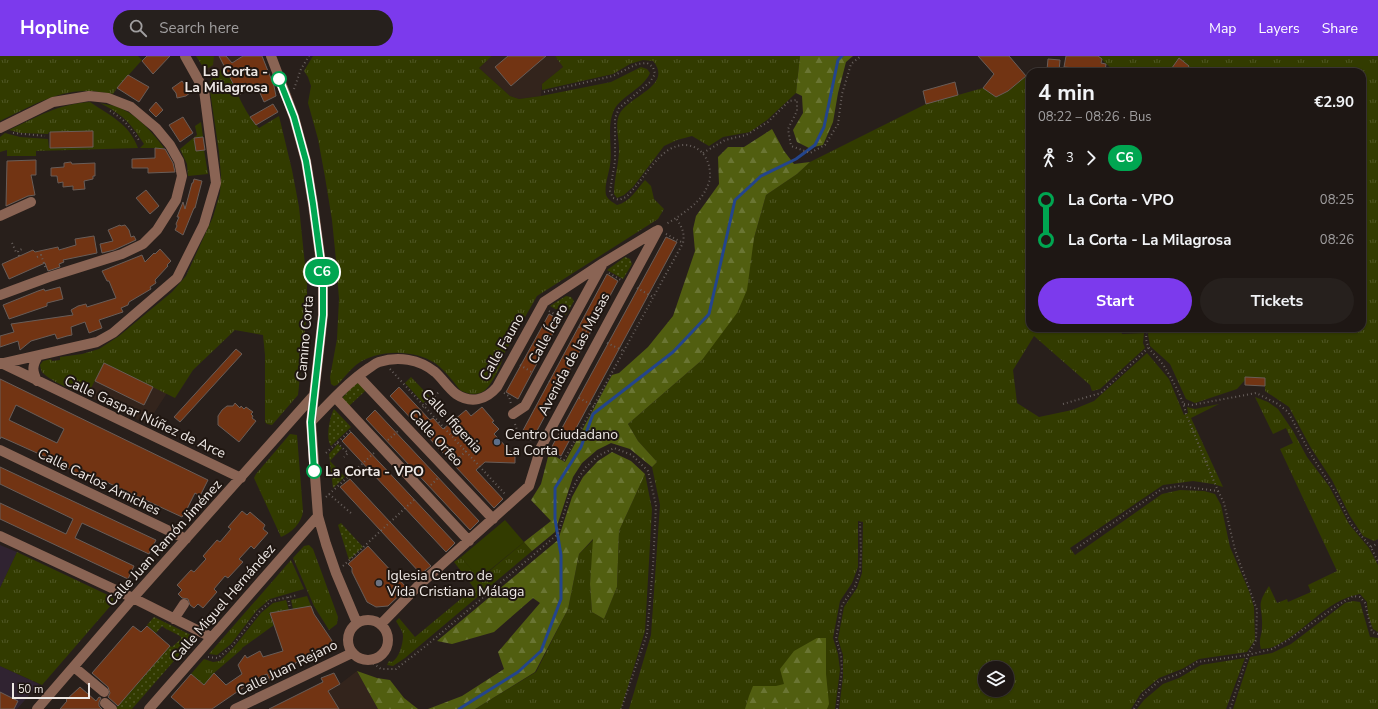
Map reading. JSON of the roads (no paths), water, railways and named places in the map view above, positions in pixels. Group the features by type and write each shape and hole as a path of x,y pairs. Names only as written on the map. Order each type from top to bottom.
{"street":[{"path":"1,364 97,342 113,333 177,278 204,224 216,183 204,90 185,56"},
{"name":"Camino Corta","path":"271,56 294,117 306,161 323,278 323,315 311,422 318,516 336,573 357,623"},
{"path":"0,295 122,254 143,244 157,230 176,200 182,176 179,161 170,145 156,128 131,106 108,98 90,96 53,102 4,130"},
{"path":"0,216 31,202"},
{"name":"Calle Fauno","path":"311,422 358,376 378,362 383,361 403,358 419,363 434,371 456,394 468,400 481,399 490,395 497,387 544,302 603,263 658,230"},
{"name":"Avenida de las Musas","path":"381,624 418,586 530,486 541,447 658,230"},
{"name":"Calle Ícaro","path":"514,414 525,406 603,263"},
{"path":"37,381 33,371 34,362 38,356"},
{"name":"Calle Gaspar Núñez de Arce","path":"1,364 241,478"},
{"name":"Calle Orfeo","path":"358,376 493,519"},
{"name":"Calle Juan Ramón Jiménez","path":"38,709 133,598 313,396"},
{"path":"335,397 469,541"},
{"name":"Calle Carlos Arniches","path":"0,450 186,539"},
{"name":"Calle Miguel Hernández","path":"149,709 318,516"},
{"path":"0,536 133,598 212,637"},
{"path":"174,619 184,604"},
{"path":"369,619 381,624 388,634 388,646 381,656 370,661 360,659 352,653 347,643 349,631 357,623 369,619"},
{"name":"Calle Juan Rejano","path":"235,709 352,653"},
{"path":"74,667 104,692"}],"waterway":[{"path":"459,709 518,672 541,651 561,599 561,555 555,519 555,488 581,447 593,414 673,352 709,314 735,200 761,176 796,159 815,145 824,127 838,60 842,56"}],"place":[{"name":"La Corta - La Milagrosa","path":"279,79"},
{"name":"Centro Ciudadano La Corta","path":"497,442"},
{"name":"La Corta - VPO","path":"314,471"},
{"name":"Iglesia Centro de Vida Cristiana Málaga","path":"379,583"}]}
